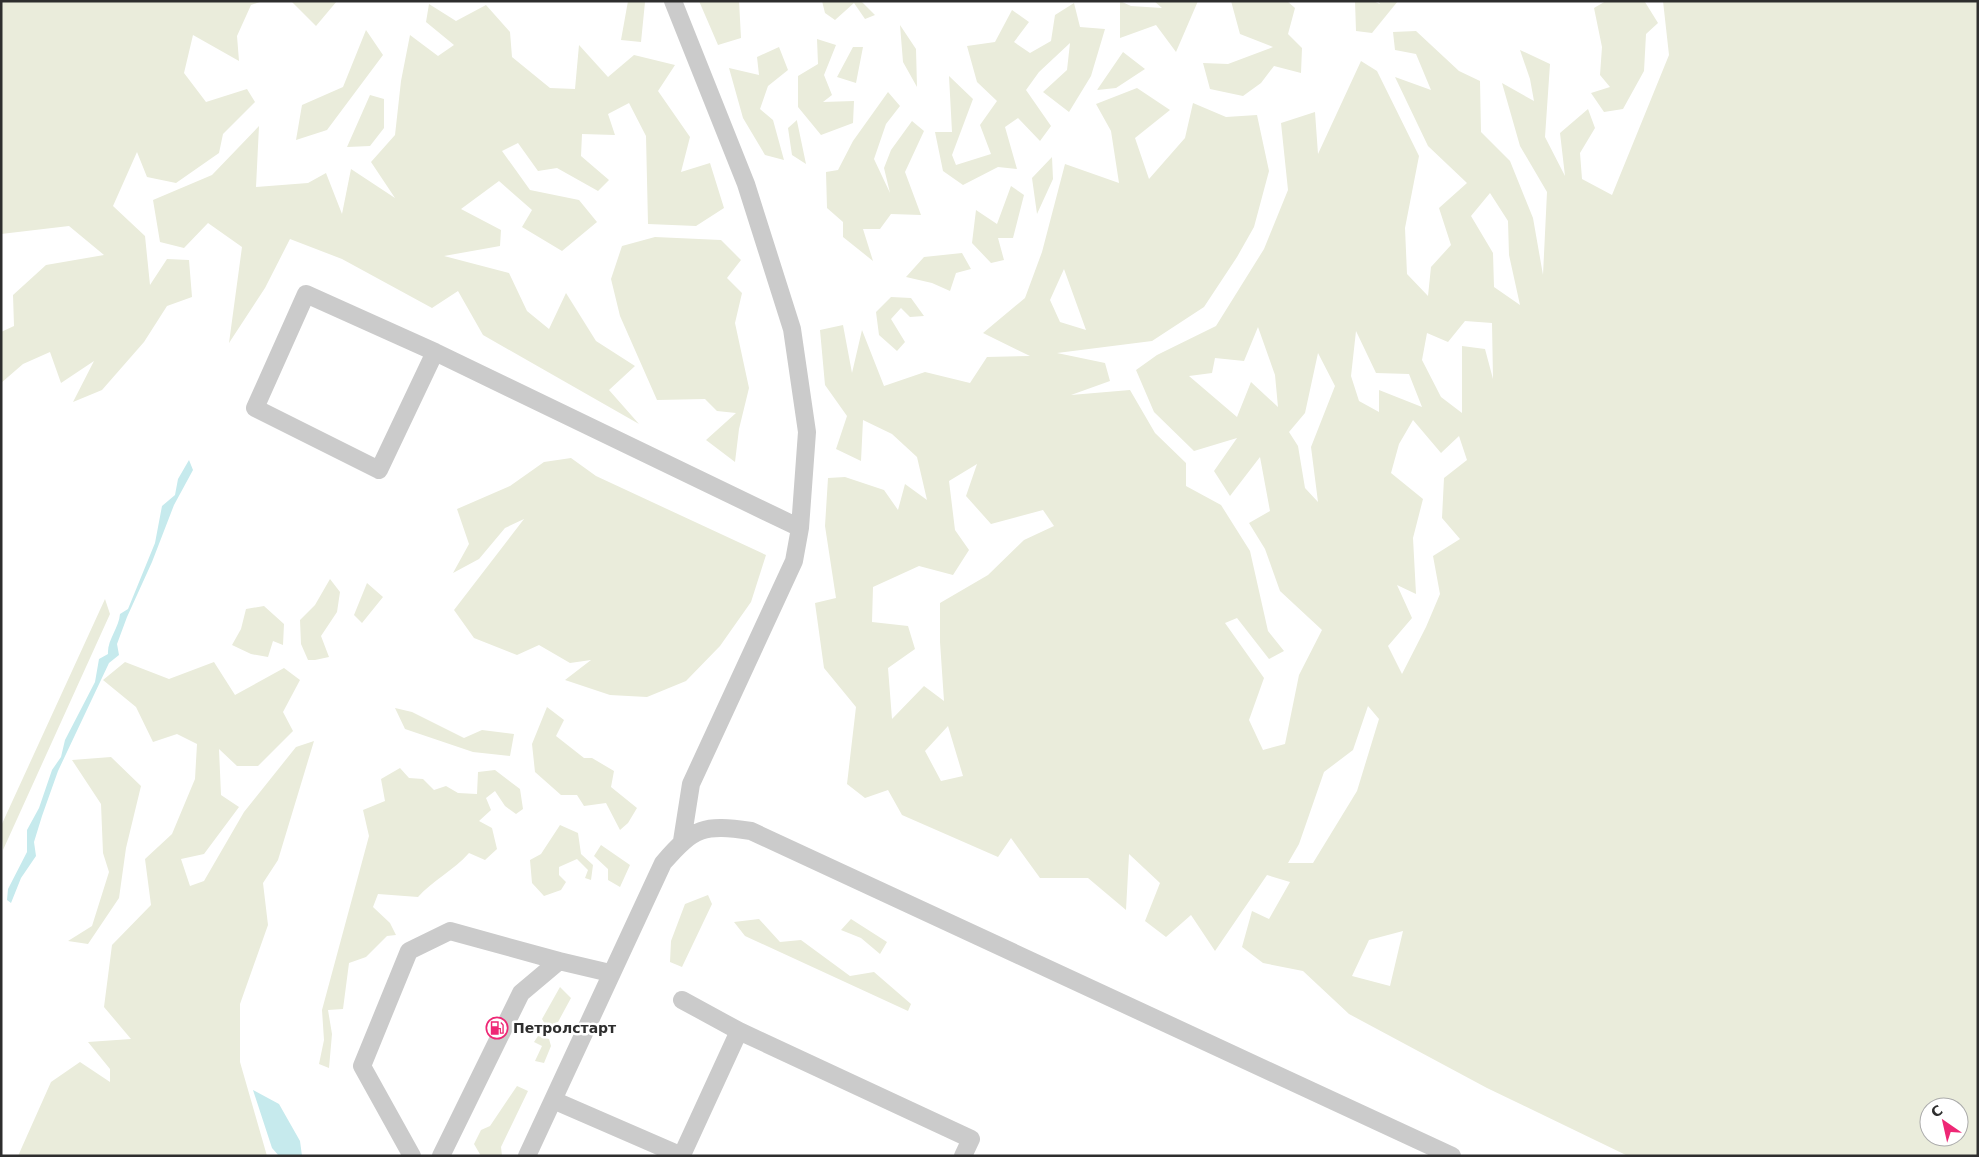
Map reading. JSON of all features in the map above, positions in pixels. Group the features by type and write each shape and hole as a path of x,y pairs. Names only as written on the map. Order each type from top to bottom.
{"street":[{"path":"673,1 746,184 792,330 807,432 800,528 794,562 691,784 682,842"},
{"path":"435,352 379,470 255,408 306,294 435,352 800,528"},
{"path":"527,1156 610,973 663,863 682,842 700,830 722,827 751,831 1452,1156"},
{"path":"412,1156 362,1066 409,951 450,930 559,962 610,973"},
{"path":"441,1156 520,993 559,962"},
{"path":"682,1000 739,1030 971,1139 963,1156"},
{"path":"553,1100 682,1155 739,1030"}],"green space":[{"path":"1,1 263,1 251,5 237,36 239,61 193,35 184,73 206,102 247,89 255,102 223,134 219,153 176,183 147,177 137,152 113,206 145,236 150,285 167,259 189,260 192,297 167,306 144,342 102,390 73,402 94,361 61,383 50,352 23,364 1,383 1,332 14,326 13,295 46,265 104,255 69,226 1,234"},
{"path":"291,1 337,1 316,26"},
{"path":"628,1 645,2 641,42 621,40"},
{"path":"699,1 739,1 741,38 718,45"},
{"path":"822,1 861,1 875,15 865,19 854,3 835,20 825,13"},
{"path":"1120,1 1131,6 1162,8 1154,1 1198,1 1176,52 1156,25 1120,38"},
{"path":"1231,1 1287,1 1295,8 1288,34 1302,48 1301,73 1274,66 1261,83 1243,96 1210,89 1203,63 1228,64 1273,47 1240,34"},
{"path":"1355,1 1373,1 1380,4 1378,1 1398,1 1372,33 1356,31"},
{"path":"1606,1 1645,2 1658,23 1646,34 1644,71 1623,109 1604,112 1591,93 1610,87 1600,75 1602,47 1594,8"},
{"path":"1663,1 1978,1 1978,1156 1628,1156 1487,1088 1349,1014 1303,971 1263,963 1242,947 1252,911 1269,919 1290,882 1267,875 1215,951 1191,915 1166,937 1145,921 1160,883 1129,854 1126,910 1088,878 1040,878 1011,838 998,857 902,815 888,790 865,798 847,784 856,707 824,668 815,603 836,598 825,526 828,478 845,477 884,490 898,510 905,484 927,500 917,457 892,434 863,420 861,461 836,449 847,416 825,385 820,330 843,325 852,373 862,330 884,386 925,372 970,383 987,357 1030,356 983,333 1025,298 1042,252 1065,164 1119,183 1111,131 1096,104 1137,88 1170,110 1135,138 1149,179 1185,138 1193,103 1226,117 1257,115 1269,171 1254,227 1204,307 1152,341 1057,353 1105,363 1110,381 1071,395 1130,390 1155,433 1186,463 1186,486 1221,505 1250,551 1268,631 1284,651 1269,659 1237,618 1225,623 1264,678 1249,720 1263,750 1285,744 1299,675 1322,630 1280,591 1265,549 1249,523 1270,511 1260,457 1230,496 1214,471 1237,438 1194,451 1154,412 1136,370 1157,355 1216,326 1264,249 1288,190 1281,123 1315,112 1318,154 1361,61 1377,71 1419,156 1405,228 1407,274 1428,296 1431,267 1451,245 1439,208 1467,183 1428,146 1395,77 1431,90 1416,54 1395,50 1393,32 1416,31 1459,71 1480,81 1481,132 1510,161 1533,218 1543,275 1547,192 1520,146 1502,83 1534,101 1530,79 1520,50 1550,64 1545,137 1565,176 1560,133 1588,109 1595,128 1580,153 1582,179 1612,195 1669,55","holes":["1490,193 1508,221 1509,255 1520,305 1494,287 1493,253 1471,216","1064,269 1086,330 1060,322 1050,300","1465,321 1492,323 1493,379 1485,349 1462,346 1462,413 1441,397 1422,360 1427,333 1448,342","1258,327 1275,375 1278,407 1251,382 1237,417 1189,376 1212,373 1215,358 1244,361","1356,331 1376,373 1409,374 1422,407 1379,390 1379,412 1359,401 1351,376","1318,353 1335,386 1311,447 1318,502 1305,488 1298,446 1289,432 1305,413","1413,420 1441,453 1459,436 1467,460 1444,478 1442,518 1460,539 1433,556 1440,594 1426,627 1402,674 1388,646 1412,618 1397,585 1416,594 1413,538 1423,499 1391,473 1399,444","977,464 966,496 991,524 1043,510 1054,526 1024,540 988,575 940,603 940,642 944,701 924,686 892,719 888,668 915,649 908,626 872,622 873,587 919,566 953,575 969,550 955,530 949,481","1368,706 1379,719 1357,791 1313,863 1288,863 1299,844 1324,772 1353,750","948,726 963,776 941,781 925,751","1403,931 1390,986 1352,976 1369,940"]},
{"path":"1074,3 1080,27 1105,29 1091,76 1069,112 1043,92 1067,70 1070,43 1039,72 1026,90 1051,126 1040,141 1018,118 1005,127 1017,169 998,167 963,185 943,171 935,132 952,132 949,76 973,99 952,155 956,165 991,154 980,125 997,101 977,82 967,46 995,42 1012,10 1029,22 1014,42 1030,53 1051,41 1055,15"},
{"path":"429,4 456,21 486,5 510,32 512,57 550,88 575,89 579,45 608,77 634,55 675,65 658,91 690,137 681,172 710,163 724,208 696,226 648,224 646,136 629,103 608,114 615,135 582,134 581,156 609,180 598,191 557,168 538,171 518,143 502,151 530,190 579,200 597,222 562,251 522,227 532,210 499,181 461,209 501,230 500,246 444,256 509,273 527,311 549,329 566,293 596,341 635,366 609,390 639,424 483,335 458,291 432,308 342,259 290,239 265,288 229,343 242,247 208,223 184,248 160,242 153,200 212,175 259,126 256,187 308,183 326,173 342,214 351,169 395,198 371,162 395,135 401,81 410,35 438,56 454,45 426,22"},
{"path":"900,25 916,49 917,87 903,62"},
{"path":"366,30 383,55 327,130 296,140 302,105 343,87"},
{"path":"817,39 836,45 824,75 832,95 823,102 854,101 853,123 821,135 798,107 798,76 818,64"},
{"path":"779,47 788,70 768,86 760,109 773,120 784,160 765,155 743,118 729,68 759,75 757,57"},
{"path":"853,47 863,47 856,83 837,77"},
{"path":"1123,52 1145,69 1116,88 1097,90"},
{"path":"888,92 900,106 886,124 874,159 890,193 884,168 891,150 912,121 924,131 905,172 921,215 891,214 880,229 863,229 873,261 843,237 843,222 827,208 826,172 838,170 853,141"},
{"path":"370,95 384,99 384,128 370,146 347,147"},
{"path":"797,120 806,164 792,155 788,128"},
{"path":"1052,157 1053,179 1037,214 1032,178"},
{"path":"1011,186 1024,195 1013,238 998,238 1004,260 991,263 972,243 976,210 997,224"},
{"path":"655,237 721,240 741,260 727,278 742,293 735,323 749,388 739,429 735,462 706,440 736,413 717,411 705,399 657,400 620,316 611,279 622,246"},
{"path":"962,253 971,269 956,273 950,291 932,283 906,277 924,257"},
{"path":"891,297 911,298 924,316 910,317 901,308 891,319 905,342 897,351 879,335 876,312"},
{"path":"571,458 596,476 766,555 751,602 720,646 686,681 647,697 610,695 565,680 591,660 570,663 539,645 517,655 474,638 454,610 524,519 505,528 479,559 453,573 469,544 457,509 510,486 544,462"},
{"path":"330,579 340,592 337,612 321,636 329,657 308,660 301,644 300,620 315,605"},
{"path":"367,583 383,597 362,623 354,615"},
{"path":"105,599 110,614 3,850 1,826"},
{"path":"264,606 284,624 283,645 273,641 268,657 251,654 232,645 241,629 246,609"},
{"path":"125,662 169,679 214,662 235,695 284,668 300,680 283,712 293,731 258,766 237,766 219,749 221,795 239,807 204,854 181,859 190,886 204,881 244,812 296,747 314,741 278,860 263,883 268,925 240,1004 240,1062 267,1156 18,1156 51,1082 80,1062 110,1082 110,1069 88,1042 131,1039 104,1007 112,945 151,905 145,859 172,834 195,779 197,744 177,734 153,742 136,707 103,680"},
{"path":"547,707 564,720 556,736 584,758 592,758 614,771 611,787 637,808 628,823 620,830 606,803 584,806 577,795 561,795 535,772 532,744"},
{"path":"395,708 412,712 464,738 482,730 514,734 510,756 473,752 405,729"},
{"path":"111,757 141,786 126,848 119,898 88,944 68,941 92,926 109,872 103,853 101,804 72,760"},
{"path":"400,768 409,778 423,779 434,790 446,786 458,793 477,794 478,772 495,770 520,789 523,809 516,814 505,806 495,791 486,798 491,810 479,821 492,828 497,849 485,860 469,853 418,897 378,894 373,907 390,923 396,935 387,936 366,957 349,963 343,1009 328,1010 332,1034 329,1068 319,1064 324,1040 322,1010 369,836 363,810 385,801 381,779"},
{"path":"560,825 578,833 581,854 593,865 591,880 585,878 588,870 577,859 559,867 559,875 566,882 561,890 544,896 532,883 530,860 541,854"},
{"path":"601,845 630,865 620,887 608,880 608,869 594,856"},
{"path":"708,895 712,904 682,967 670,962 671,941 685,904"},
{"path":"759,919 780,942 801,940 850,976 874,972 911,1004 908,1011 745,936 734,922"},
{"path":"851,919 887,942 880,954 861,938 841,930"},
{"path":"560,987 571,998 558,1022 546,1026 542,1019"},
{"path":"538,1036 549,1039 551,1046 544,1063 535,1061 542,1046 534,1042"},
{"path":"517,1086 528,1091 501,1147 502,1156 481,1156 474,1144 481,1130 490,1126"}],"water":[{"path":"189,460 193,470 174,505 152,562 127,617 117,644 119,655 109,663 58,771 34,842 36,856 21,878 11,903 7,900 8,889 27,852 27,830 39,808 52,770 61,757 65,740 95,682 99,659 108,654 109,644 118,624 120,614 128,609 155,543 162,506 175,495 178,479"},
{"path":"253,1090 279,1104 300,1141 302,1156 279,1156 272,1148"}],"place":[{"name":"Петролстарт","path":"497,1028"}]}
